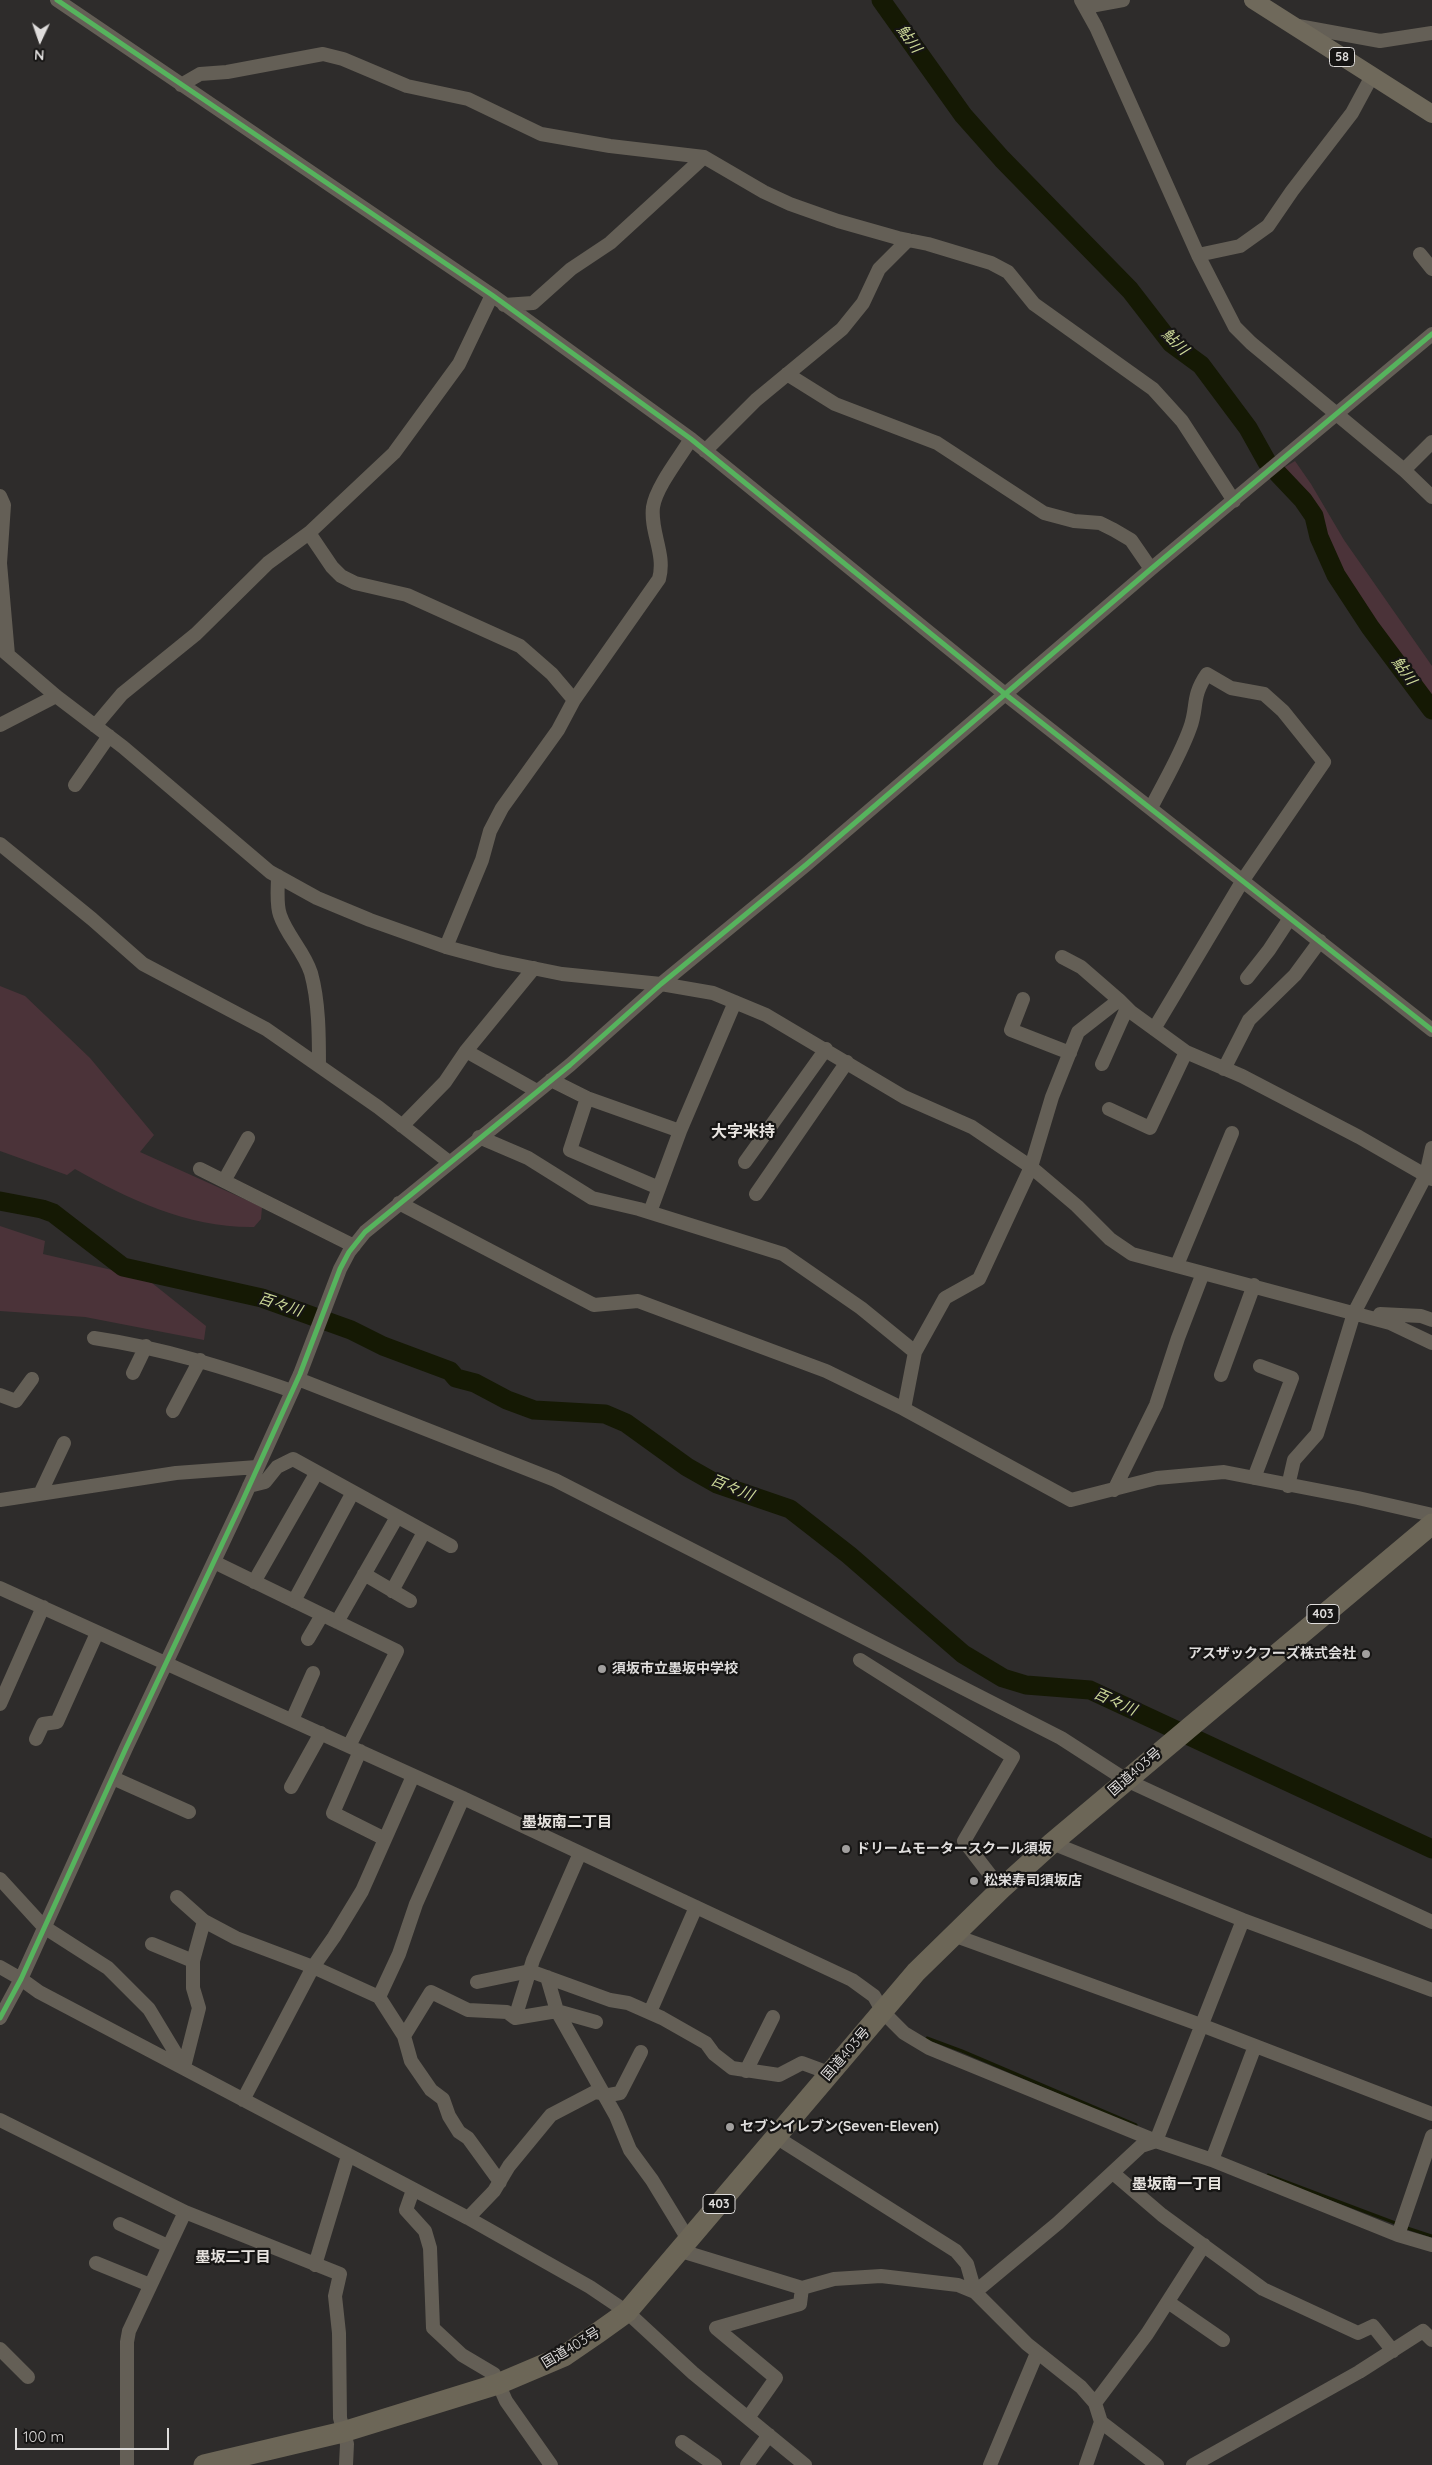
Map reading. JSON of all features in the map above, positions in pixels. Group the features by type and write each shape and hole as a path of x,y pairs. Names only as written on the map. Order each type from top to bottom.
{"highway":[{"name":"国道403号","path":"204,2465 343,2432 498,2384 564,2356 627,2312 916,1972 953,1935 1052,1843 1215,1704 1432,1524"}],"main road":[{"name":"58","path":"1253,0 1432,114"}],"street":[{"path":"57,0 492,295 690,439 1004,694 1430,1025"},
{"path":"1123,0 1083,3 1096,27 1198,255 1235,327 1336,416 1404,470 1432,497"},
{"path":"1293,25 1380,41 1432,33"},
{"path":"182,85 200,74 228,72 322,54 343,59 407,86 468,99 541,134 610,146 704,157 790,204 838,221 962,253 1008,272 1034,304 1153,389 1182,421 1236,499"},
{"path":"1198,255 1240,246 1268,226 1292,190 1352,114 1372,76"},
{"path":"504,305 533,303 571,269 610,243 704,157"},
{"path":"705,451 756,400 842,328 863,303 880,269 908,240"},
{"path":"1420,254 1432,269"},
{"path":"95,726 122,694 196,634 268,563 309,534 382,465 418,422 459,364 492,295"},
{"path":"0,2018 21,1979 249,1486 296,1381 340,1269 365,1232 448,1162 551,1080 660,984 807,864 1151,569 1432,334"},
{"path":"787,374 835,404 937,443 1044,513 1074,521 1100,523 1114,530 1131,540 1151,569"},
{"path":"446,947 479,868 490,830 502,808 558,730 574,700 659,579 662,558 653,508 655,497 690,439"},
{"path":"1404,470 1432,442"},
{"path":"0,496 4,505 0,562 4,651 56,696 109,736 219,830 278,876 317,898 370,920 446,947 562,974 660,984 713,993 766,1015 904,1097 972,1127 1031,1167 1077,1206 1110,1239 1132,1254 1254,1285 1390,1323 1432,1343"},
{"path":"309,534 332,567 342,576 355,583 407,595 520,646 552,674 574,700"},
{"path":"1151,808 1191,727 1194,700 1207,674 1230,688 1264,694 1283,711 1324,762 1243,880 1154,1029"},
{"path":"0,725 56,696"},
{"path":"75,785 109,736"},
{"path":"0,844 92,919 143,964 266,1029 402,1126 448,1162"},
{"path":"278,876 279,914 290,936 303,954 311,974 319,1030 319,1066"},
{"path":"1247,978 1290,918"},
{"path":"1224,1069 1249,1020 1295,975 1320,941"},
{"path":"1062,956 1081,967 1123,1004 1186,1052 1359,1136 1429,1177"},
{"path":"402,1126 445,1082 466,1051 534,968"},
{"path":"1023,999 1010,1030 1070,1053"},
{"path":"650,1212 680,1132 735,1002"},
{"path":"904,1409 915,1352 945,1298 979,1279 1031,1167 1052,1097 1078,1032 1123,1004"},
{"path":"1102,1064 1123,1004"},
{"path":"745,1162 826,1049"},
{"path":"466,1051 536,1091"},
{"path":"1109,1108 1150,1128 1186,1052"},
{"path":"756,1194 848,1062"},
{"path":"551,1080 587,1098 680,1132"},
{"path":"587,1098 570,1150 659,1188"},
{"path":"1177,1265 1232,1133"},
{"path":"479,1137 528,1158 592,1198 650,1212 784,1254 861,1308 915,1352"},
{"path":"224,1181 247,1145"},
{"path":"1288,1486 1294,1460 1317,1434 1354,1313 1429,1177 1432,1148"},
{"path":"200,1169 354,1246"},
{"path":"399,1203 594,1305 638,1301 826,1371 904,1409 1071,1500 1157,1478 1224,1472 1288,1486 1358,1498 1432,1516"},
{"path":"1114,1490 1156,1405 1178,1338 1203,1273"},
{"path":"1221,1375 1254,1285"},
{"path":"1354,1313 1421,1316 1432,1320"},
{"path":"94,1338 146,1346 226,1367 296,1381 555,1480 1061,1738 1128,1778 1432,1922"},
{"path":"134,1373 146,1346"},
{"path":"173,1411 200,1360"},
{"path":"1254,1478 1292,1378 1260,1366"},
{"path":"0,1395 16,1401 32,1379"},
{"path":"40,1494 64,1443"},
{"path":"249,1486 265,1482 277,1467 293,1459 451,1546"},
{"path":"0,1500 176,1473 257,1467"},
{"path":"254,1582 317,1472"},
{"path":"294,1601 353,1492"},
{"path":"337,1622 397,1517"},
{"path":"392,1590 424,1532"},
{"path":"214,1562 396,1651 354,1749 333,1813 385,1839"},
{"path":"364,1574 410,1601"},
{"path":"0,1588 321,1733 852,1980 874,1996 882,2012 904,2032 929,2048 1156,2141 1212,2160 1398,2235 1432,2245"},
{"path":"0,1704 42,1607"},
{"path":"308,1639 322,1615"},
{"path":"36,1738 43,1724 57,1722 97,1632"},
{"path":"860,1660 1012,1757 964,1841 1001,1889"},
{"path":"292,1720 313,1674"},
{"path":"291,1787 321,1733"},
{"path":"243,2100 312,1966 334,1938 362,1890 413,1776"},
{"path":"113,1778 189,1812"},
{"path":"380,1997 399,1954 416,1904 462,1798"},
{"path":"1052,1843 1244,1920 1432,1990"},
{"path":"515,2018 530,1971 580,1853"},
{"path":"0,1879 44,1927 108,1968 149,2009 184,2068"},
{"path":"177,1897 204,1921 236,1938 312,1966 380,1997 404,2036 411,2061 431,2090 443,2099 449,2116 459,2132 468,2138 500,2182"},
{"path":"650,2012 696,1907"},
{"path":"975,2292 1058,2223 1141,2146 1156,2141 1244,1920"},
{"path":"184,2068 199,2008 192,1988 193,1961 204,1921"},
{"path":"953,1935 1201,2025 1432,2114"},
{"path":"152,1944 193,1961"},
{"path":"0,1968 21,1979 39,1992 468,2218 590,2287 627,2312 693,2373 804,2465"},
{"path":"477,1982 530,1971 650,2012 688,2031 706,2043 714,2054 732,2068 779,2075 802,2063 829,2074"},
{"path":"548,1977 557,2010 625,2134 630,2150 652,2180 683,2245 802,2288 834,2279 880,2276 958,2285 975,2292 1037,2353 1082,2387 1095,2403 1101,2422 1158,2465"},
{"path":"404,2036 431,1992 468,2010 507,2012 515,2018 557,2010 596,2022"},
{"path":"746,2070 773,2017"},
{"path":"1212,2160 1255,2046"},
{"path":"468,2218 494,2191 529,2140 551,2115 595,2092 604,2094 620,2092 641,2052"},
{"path":"0,2120 185,2212 340,2274 335,2296 339,2333 340,2418 346,2444 346,2465"},
{"path":"1398,2235 1432,2136"},
{"path":"776,2137 956,2251 967,2264 975,2292"},
{"path":"315,2265 348,2156"},
{"path":"1113,2173 1162,2215 1263,2289 1358,2333 1373,2326 1393,2351"},
{"path":"413,2190 406,2210 425,2231 430,2248 433,2328 462,2355 494,2374 506,2401 551,2465"},
{"path":"127,2465 127,2342 150,2285 185,2212"},
{"path":"120,2224 168,2246"},
{"path":"1095,2403 1147,2334 1204,2245"},
{"path":"96,2264 150,2285"},
{"path":"748,2418 776,2378 716,2328 800,2304 802,2288"},
{"path":"1168,2302 1223,2340"},
{"path":"1193,2465 1423,2332 1432,2340"},
{"path":"0,2349 6,2363 28,2377"},
{"path":"990,2465 1037,2353"},
{"path":"1086,2465 1101,2422"},
{"path":"747,2465 769,2435"},
{"path":"682,2442 715,2465"}],"shaded area":[{"path":"1295,461 1344,540 1432,666 1432,700 1337,569 1320,528 1316,507 1280,470"},
{"path":"0,986 25,996 90,1058 154,1135 140,1152 262,1207 261,1219 254,1227 206,1223 183,1217 139,1201 75,1169 67,1175 0,1151"},
{"path":"0,1226 45,1241 43,1254 112,1270 152,1283 206,1326 204,1340 85,1317 0,1311"}],"waterway":[{"name":"鮎川","path":"881,0 963,115 1002,159 1130,290 1171,343 1201,365 1248,428 1267,462 1303,500 1314,516 1319,537 1336,575 1370,627 1432,710"},
{"name":"百々川","path":"0,1201 53,1213 123,1267 262,1298 351,1330 383,1346 450,1371 456,1378 475,1383 507,1400 534,1410 605,1414 626,1423 687,1467 717,1484 790,1509 849,1555 963,1654 1003,1678 1026,1685 1090,1690 1432,1849"},
{"path":"927,2038 1136,2125"},
{"path":"1268,2175 1398,2224"},
{"path":"1404,2227 1432,2236"}],"cycle path":[{"path":"57,0 492,295 691,439 1005,694 1432,1030"},
{"path":"0,2018 21,1979 126,1748 242,1502 300,1374 340,1269 349,1252 365,1232 570,1065 661,984 807,864 1151,569 1432,334"}],"place":[{"name":"アスザックフーズ株式会社","path":"1366,1654"},
{"name":"須坂市立墨坂中学校","path":"602,1669"},
{"name":"ドリームモータースクール須坂","path":"846,1849"},
{"name":"松栄寿司須坂店","path":"974,1881"},
{"name":"セブンイレブン(Seven-Eleven)","path":"730,2127"}],"district":[{"name":"大字米持","path":"743,1132"},
{"name":"墨坂南二丁目","path":"567,1822"},
{"name":"墨坂南一丁目","path":"1177,2184"},
{"name":"墨坂二丁目","path":"233,2257"}]}
